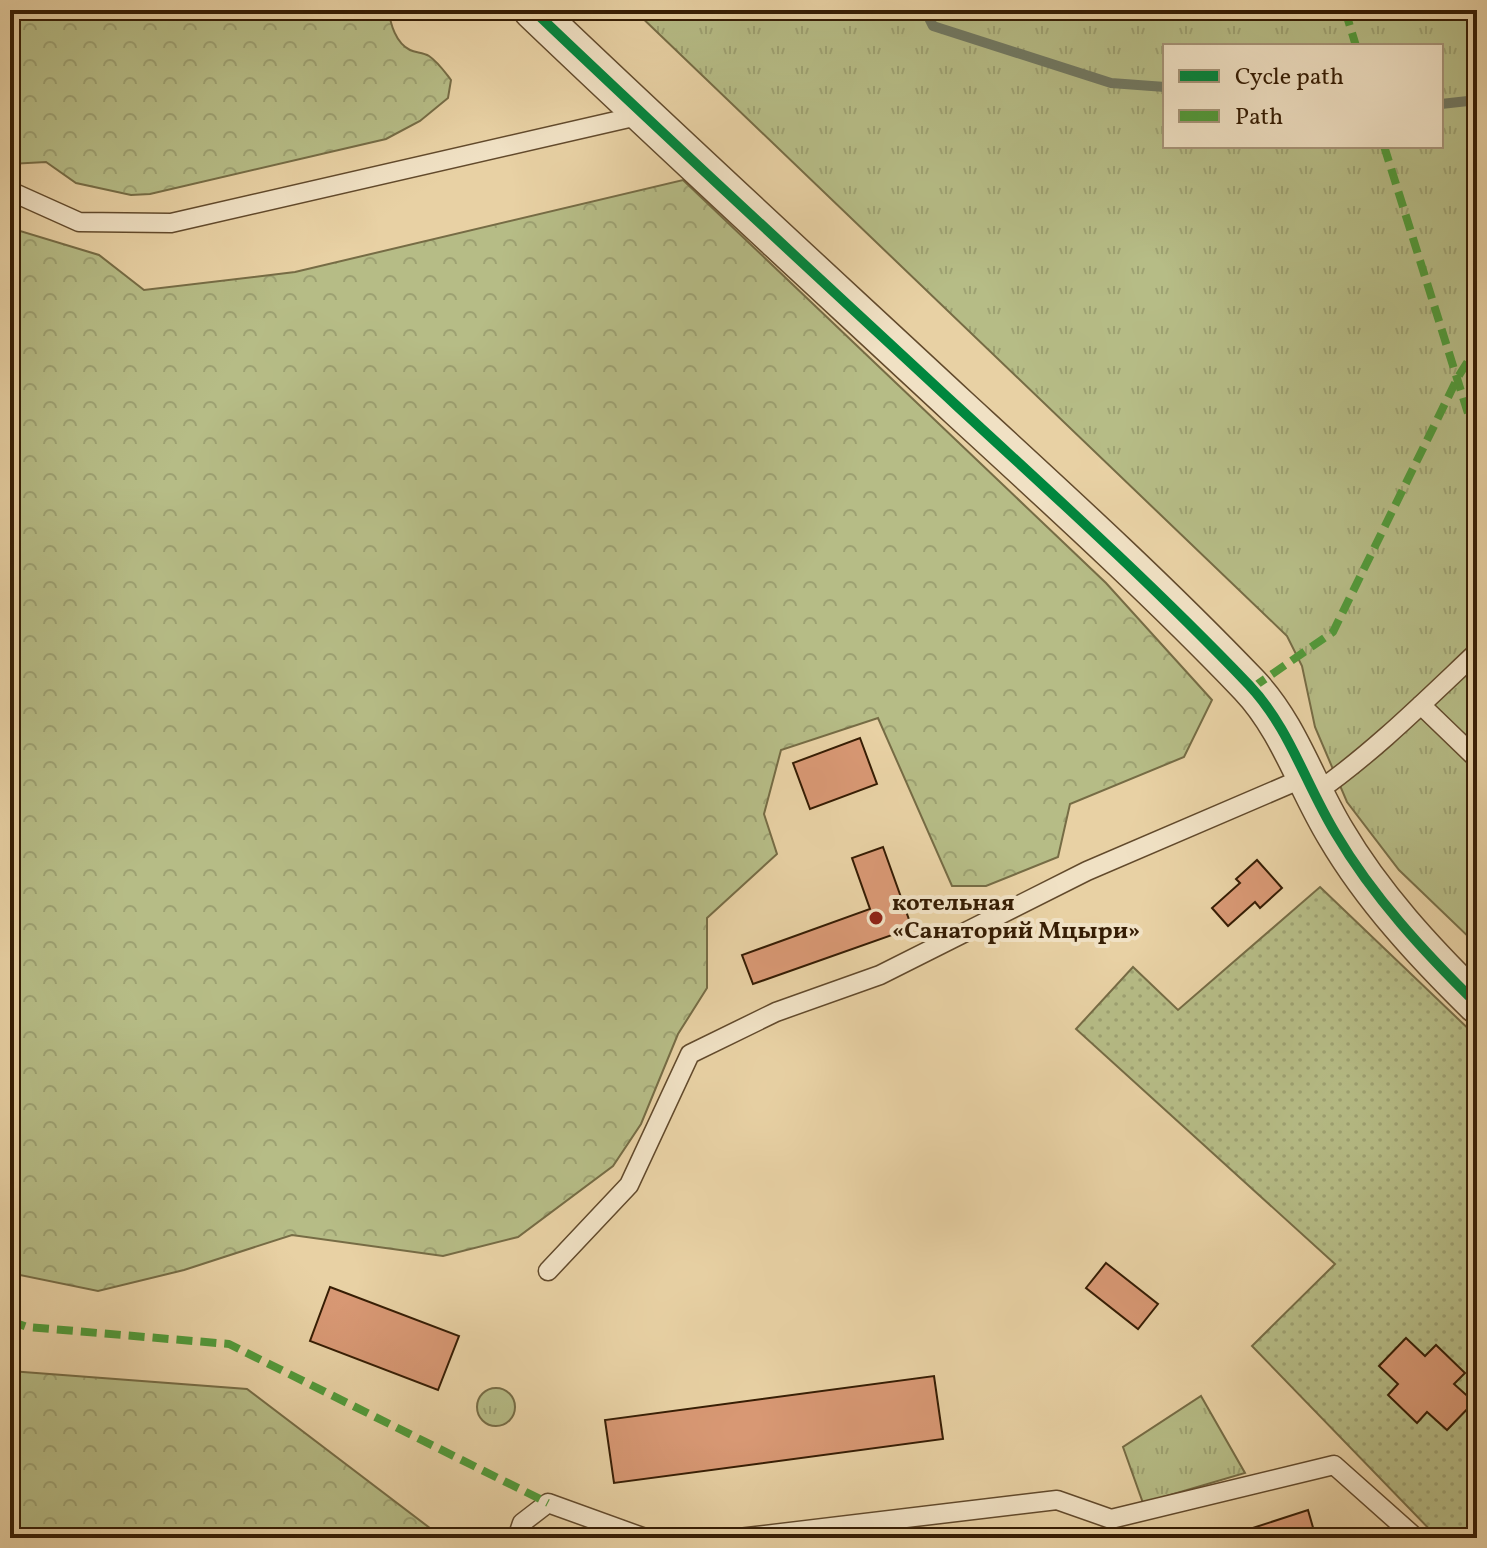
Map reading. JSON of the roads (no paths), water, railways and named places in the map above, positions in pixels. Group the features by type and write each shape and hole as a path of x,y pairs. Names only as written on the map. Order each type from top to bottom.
{"street":[{"path":"533,10 642,115 1133,569 1252,688 1278,722 1336,836 1434,961 1477,1004"}],"lane":[{"path":"10,191 79,222 171,223 642,115"},
{"path":"548,1271 629,1185 690,1054 776,1012 880,975 1087,871 1310,785 1336,778 1477,652"},
{"path":"1421,705 1477,759"},
{"path":"739,1538 1057,1500 1111,1519 1334,1465 1416,1538"},
{"path":"517,1538 522,1523 548,1503 645,1538"},
{"path":"1111,1519 1116,1538"}],"waterway":[{"path":"925,10 933,26 1111,83 1163,87"},
{"path":"1443,104 1477,100"}],"place":[{"name":"котельная «Санаторий Мцыри»","path":"876,918"}]}
